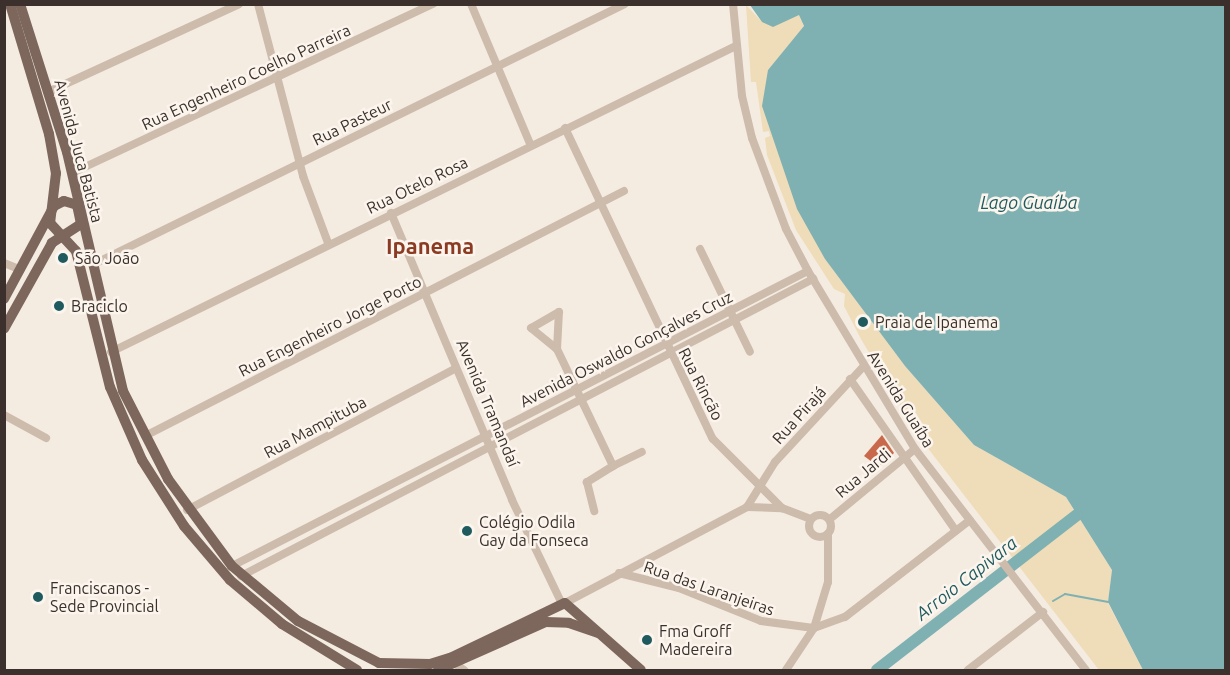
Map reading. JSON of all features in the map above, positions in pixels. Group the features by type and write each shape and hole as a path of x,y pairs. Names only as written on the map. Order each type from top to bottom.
{"main road":[{"name":"Avenida Juca Batista","path":"4,299 50,213 56,173 49,134 10,4"},
{"name":"Avenida Juca Batista","path":"20,4 72,173 111,352 123,391 145,436 187,510 241,576 298,621 380,666"},
{"path":"4,329 52,243 63,235 78,228 82,214 77,205 63,201 50,213 52,227 63,235 79,259 110,387 142,460 167,502 240,590 282,624 357,670"},
{"path":"562,604 564,622"},
{"path":"365,670 380,666 430,664 450,658 562,604 576,610 641,670"},
{"path":"564,622 576,610"},
{"path":"438,670 461,668 546,622 564,622 600,634"}],"street":[{"path":"48,92 239,4"},
{"path":"258,4 300,163 328,243"},
{"name":"Rua Engenheiro Coelho Parreira","path":"72,173 433,4"},
{"path":"471,4 495,67 530,144"},
{"name":"Rua Pasteur","path":"92,265 625,4"},
{"name":"Avenida Guaíba","path":"733,4 736,46 752,138 786,229 810,275 915,449 1086,670"},
{"name":"Rua Otelo Rosa","path":"111,352 530,144 736,46"},
{"name":"Rua Rincão","path":"565,128 667,347 713,439 782,508 810,519"},
{"name":"Rua Engenheiro Jorge Porto","path":"145,436 624,191"},
{"name":"Avenida Tramandaí","path":"391,213 456,368 562,604"},
{"path":"700,249 730,315 750,352"},
{"path":"4,262 21,270"},
{"name":"Avenida Oswaldo Gonçalves Cruz","path":"241,576 490,444 578,394 810,275"},
{"path":"557,349 562,316 559,312 531,327 557,349 613,466"},
{"name":"Rua Pirajá","path":"747,507 776,462 864,366"},
{"name":"Rua Mampituba","path":"187,510 456,368"},
{"name":"Avenida Guaíba","path":"850,379 956,531"},
{"name":"Avenida Oswaldo Gonçalves Cruz","path":"232,566 486,435 578,394"},
{"path":"4,415 46,438"},
{"name":"Rua Jardi","path":"830,519 915,449"},
{"path":"594,511 587,488 590,477 642,453"},
{"path":"401,480 406,489"},
{"path":"562,604 747,507 782,508"},
{"path":"786,670 814,628 828,582 830,519 820,514 810,519 813,534 828,534"},
{"path":"324,520 329,529"},
{"name":"Rua das Laranjeiras","path":"619,573 679,588 761,621 814,628 845,617 970,520"},
{"path":"576,610 589,590"},
{"path":"968,670 1043,612"}],"sand":[{"name":"Praia de Ipanema","path":"746,5 762,22 799,15 804,27 768,70 825,259 905,366 974,445 1066,497 1112,570 1108,603 1143,670 1099,670 920,438 920,430 916,432 844,306 845,294 834,289 796,230 767,155 765,138 770,136 769,131 763,132 756,82 751,82"}],"water":[{"name":"Lago Guaíba","path":"750,5 1225,5 1225,670 1143,670 1108,602 1112,570 1066,497 974,445 905,366 825,259 797,209 762,106 768,70 804,26 799,15 773,27 762,22"}],"building":[{"path":"882,435 894,453 879,467 864,456"}],"waterway":[{"name":"Arroio Capivara","path":"877,670 1077,515"},
{"path":"1053,601 1065,594 1108,602"}],"place":[{"name":"São João","path":"63,258"},
{"name":"Braciclo","path":"59,306"},
{"name":"Praia de Ipanema","path":"863,322"},
{"name":"Colégio Odila Gay da Fonseca","path":"467,531"},
{"name":"Franciscanos - Sede Provincial","path":"38,597"},
{"name":"Fma Groff Madereira","path":"647,640"}],"district":[{"name":"Ipanema","path":"430,246"}]}
